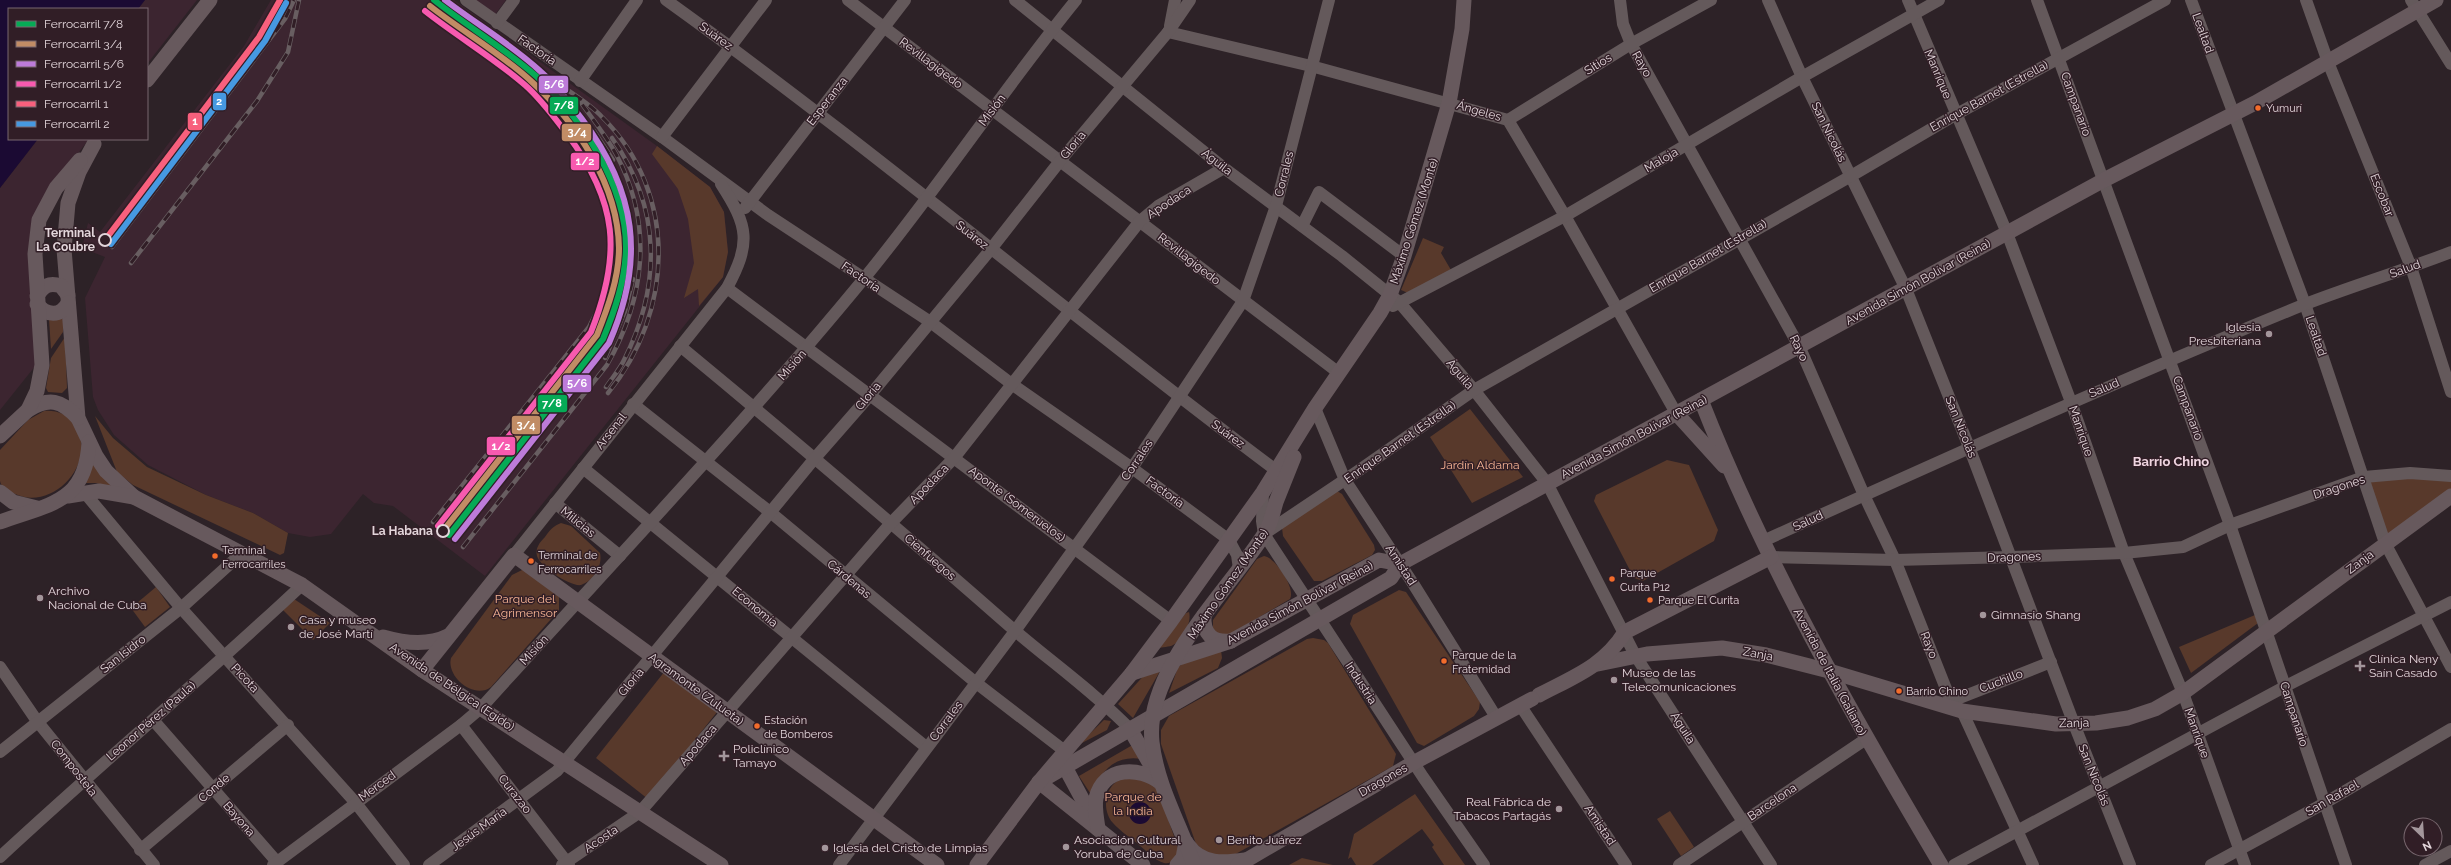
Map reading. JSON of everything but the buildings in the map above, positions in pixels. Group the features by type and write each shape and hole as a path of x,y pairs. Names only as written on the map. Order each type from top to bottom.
{"main road":[{"path":"148,79 210,0"},
{"name":"Máximo Gómez (Monte)","path":"977,865 1039,782 1132,674 1171,621 1263,492 1312,414 1380,313 1394,298 1404,256 1449,103 1462,29 1464,0"},
{"name":"Avenida Simón Bolívar (Reina)","path":"1152,716 1391,578 1400,564 1676,413 1800,348 2104,180 2233,115 2328,62 2414,6 2436,0"},
{"path":"78,418 64,249 68,203 79,172 96,142"},
{"path":"28,410 38,392 42,365 35,254 39,220 56,188 96,142"},
{"path":"37,300 42,288 51,284 61,286 68,299"},
{"path":"37,300 46,312 53,314 61,311 68,299"},
{"name":"Avenida de Italia (Galiano)","path":"1701,400 1730,473 1771,557 1866,739 1941,865"},
{"path":"0,436 28,410 47,401 63,405 78,418"},
{"name":"Avenida de Italia (Galiano)","path":"1676,413 1730,473"},
{"name":"Máximo Gómez (Monte)","path":"1039,782 1152,716 1157,698 1177,658 1204,615 1264,534 1312,414"},
{"name":"Avenida de Bélgica (Egido)","path":"78,418 89,442 106,471 134,497 302,585 376,635 422,670 565,761 721,865"},
{"path":"68,496 79,484 84,473 89,442"},
{"name":"Avenida de Bélgica (Egido)","path":"0,522 68,496 84,492 99,491 134,497"},
{"path":"0,492 13,502 37,508"},
{"name":"Zanja","path":"1635,655 1722,648 1766,655 1830,671 1956,707 2032,722 2074,724 2114,721 2136,716 2155,709 2183,693 2385,543 2451,496"},
{"name":"Agramonte (Zulueta)","path":"514,555 652,657 874,817 937,865"},
{"name":"Arsenal","path":"422,670 514,555"},
{"name":"Dragones","path":"1241,863 1413,763 1496,717 1598,664 1615,649 1624,632 1771,557"},
{"name":"Avenida Simón Bolívar (Reina)","path":"1132,674 1230,641 1379,560 1400,564"},
{"path":"1204,615 1205,630 1209,636 1221,642 1230,641"},
{"path":"376,635 407,643 438,641 448,636"},
{"name":"Dragones","path":"1598,664 1635,655"},
{"path":"1152,716 1152,742 1161,783 1194,865"},
{"name":"Cienfuegos","path":"1130,729 1161,783"},
{"path":"1066,752 1065,767 1098,829"},
{"path":"1098,829 1096,797 1107,780 1125,772 1139,771 1152,776 1161,783"},
{"path":"1039,782 1143,865"},
{"path":"1186,842 1198,855 1211,861 1241,863"},
{"path":"1177,865 1183,858 1186,842"}],"street":[{"name":"Factoría","path":"466,0 662,137 749,202 929,321 1013,385 1132,468 1229,540 1237,555 1238,569"},
{"path":"497,23 514,0"},
{"path":"580,81 637,0"},
{"name":"Suárez","path":"666,0 731,46 1070,312 1277,471"},
{"path":"662,137 766,0"},
{"name":"Revillagigedo","path":"848,0 1140,220 1243,301 1339,373"},
{"name":"Esperanza","path":"740,216 749,202 905,0"},
{"name":"Águila","path":"1015,0 1224,168 1276,206 1394,298 1474,390 1547,483 1635,655 1744,821 1771,865"},
{"name":"Misión","path":"481,708 579,602 755,407 806,348 864,278 926,199 1076,0"},
{"path":"1169,31 1175,0"},
{"name":"Gloria","path":"565,761 718,577 814,458 871,394 929,321 991,249 1060,161 1169,31 1190,0"},
{"name":"Corrales","path":"839,865 926,747 1015,631 1132,468 1243,301 1276,206 1329,0"},
{"name":"Rayo","path":"1620,0 1623,24 1631,44 1800,348 1864,496 1894,560 1956,707 2033,865"},
{"name":"Sitios","path":"1508,120 1631,44 1711,0"},
{"name":"San Nicolás","path":"1768,0 1802,77 1906,289 2012,557 2074,724 2130,865"},
{"name":"Manrique","path":"1908,0 1955,114 2007,233 2071,402 2124,553 2183,693 2245,865"},
{"name":"Maloja","path":"1394,298 1565,216 1802,77 1939,0"},
{"name":"Campanario","path":"2036,0 2104,180 2230,525 2286,686 2323,804 2346,865"},
{"name":"Enrique Barnet (Estrella)","path":"1264,534 1345,480 1474,390 1851,176 1955,114 2165,0"},
{"name":"Lealtad","path":"2191,0 2305,304 2385,543 2451,667"},
{"name":"Escobar","path":"2306,0 2328,62 2411,267 2451,392"},
{"path":"2414,6 2451,64"},
{"name":"Ángeles","path":"1169,31 1311,66 1508,120 1565,216 1616,309 1676,413"},
{"name":"Apodaca","path":"640,812 892,523 954,458 1013,385 1140,220 1158,206 1224,168"},
{"name":"Arsenal","path":"514,555 727,288 744,249 743,230 740,216 717,178"},
{"path":"1302,226 1319,192 1404,256"},
{"name":"Salud","path":"1763,541 1969,447 2170,360 2305,304 2451,252"},
{"name":"Aponte (Someruelos)","path":"727,288 806,348 871,394 1171,621"},
{"name":"Cienfuegos","path":"680,346 755,407 892,523 1015,631 1105,705 1130,729"},
{"name":"Cárdenas","path":"633,404 770,512 845,576 975,682 1066,752"},
{"name":"Amistad","path":"1312,414 1345,480 1400,564 1496,717"},
{"name":"Economía","path":"583,468 926,747"},
{"name":"Dragones","path":"1771,557 1894,560 2012,557 2124,553 2183,546 2230,525 2364,478 2410,474 2451,476"},
{"name":"Picota","path":"84,492 181,608 288,725 355,802 404,865"},
{"name":"Industria","path":"1263,492 1262,520 1264,534 1413,763 1484,865"},
{"name":"Milicias","path":"555,503 620,556"},
{"name":"San Isidro","path":"0,752 37,721 181,608 242,553"},
{"name":"Leonor Pérez (Paula)","path":"0,857 82,780 154,721 302,585"},
{"path":"1954,865 2016,830 2198,735 2286,686 2451,602"},
{"name":"Cuchillo","path":"1956,707 2051,662"},
{"name":"Compostela","path":"0,667 37,721 82,780 154,865"},
{"name":"Amistad","path":"1530,700 1626,865"},
{"name":"Merced","path":"275,863 355,802 461,725 481,708"},
{"name":"Bayona","path":"154,721 275,863"},
{"name":"Conde","path":"140,850 288,725"},
{"name":"Curazao","path":"461,725 520,800 565,864"},
{"name":"San Rafael","path":"2211,865 2323,804 2451,729"},
{"name":"Barcelona","path":"1679,865 1866,739"},
{"name":"Jesús María","path":"430,865 520,800 557,771 565,761"},
{"name":"Acosta","path":"565,864 640,812"},
{"path":"2425,865 2451,851"}],"shaded area":[{"path":"0,0 145,0 139,8 8,8 8,140 37,140 0,188"},
{"path":"145,0 197,0 148,63 148,8 139,8"},
{"path":"271,0 454,0 657,146 710,187 724,212 728,252 723,277 485,576 393,506 374,503 363,494 331,534 310,537 288,533 253,513 206,495 148,465 114,435 98,410 93,397 85,298 105,257 82,248 88,223 100,232 244,46"},
{"path":"474,0 506,0 494,16"},
{"path":"37,140 88,140 44,198 36,365 0,410 0,188"},
{"path":"1140,802 1148,805 1151,813 1148,821 1140,824 1132,821 1129,813 1132,805"}],"green space":[{"path":"657,146 710,187 724,212 728,252 723,277 699,306 698,289 684,298 694,263 688,219 678,189 652,154"},
{"path":"1423,238 1444,247 1441,253 1451,270 1408,293 1401,290"},
{"path":"49,319 63,319 63,332 51,349"},
{"path":"65,337 67,388 62,393 48,392 46,388 51,358"},
{"name":"Jardín Aldama","path":"1470,409 1523,477 1472,503 1430,437"},
{"path":"44,411 58,412 69,418 75,426 82,449 74,472 67,482 47,495 36,498 24,497 3,487 0,481 0,450 28,420"},
{"path":"95,416 113,438 147,467 206,495 253,513 288,533 284,553 280,555 133,485 117,472"},
{"path":"92,460 121,490 96,483 83,483"},
{"name":"Parque El Curita","path":"1667,460 1689,465 1718,530 1714,541 1643,581 1634,578 1594,501 1596,495"},
{"path":"2451,476 2451,496 2385,543 2364,478"},
{"path":"1337,491 1342,494 1374,545 1375,550 1372,555 1322,581 1314,581 1283,536 1282,528"},
{"path":"561,523 571,526 600,553 600,563 596,572 593,577 581,585 576,585 563,580 550,571 537,556 537,548 540,543 552,528"},
{"path":"1264,556 1269,558 1279,567 1290,588 1290,599 1229,635 1225,636 1213,631 1213,620 1257,559"},
{"name":"Parque del Agrimensor","path":"522,570 527,571 559,597 559,610 491,687 477,691 470,689 457,679 451,665 451,658 512,575"},
{"path":"156,587 170,607 145,627 131,608"},
{"name":"Parque de la Fraternidad","path":"1399,590 1406,592 1480,702 1479,709 1474,716 1424,746 1417,743 1350,624 1353,615"},
{"path":"294,599 330,623 313,640 283,610"},
{"path":"1189,612 1190,616 1188,626 1177,643 1172,646 1158,648 1186,613"},
{"path":"2255,615 2258,623 2191,673 2179,647"},
{"path":"1313,638 1324,640 1328,643 1396,754 1393,766 1232,856 1210,856 1196,844 1161,744 1161,730 1169,716 1307,639"},
{"path":"1221,650 1222,658 1218,668 1169,693 1178,667 1185,662"},
{"path":"665,671 717,712 648,799 596,758"},
{"path":"1160,671 1133,718 1118,704 1147,672"},
{"path":"1104,720 1111,721 1107,730 1078,745"},
{"path":"1136,743 1142,759 1132,758 1116,762 1104,772 1099,779 1092,796 1079,776"},
{"name":"Parque de la India","path":"1143,777 1157,787 1178,848 1176,857 1170,863 1164,863 1154,858 1122,832 1109,818 1107,812 1106,800 1110,788 1114,784 1124,778"},
{"path":"1415,794 1465,865 1444,865 1432,847 1434,845 1422,829 1372,865 1356,865 1351,857 1348,859 1354,834"},
{"path":"1670,811 1694,847 1681,856 1657,819"},
{"path":"1302,858 1333,865 1289,865"}],"railway":[{"path":"112,247 285,19 294,0"},
{"path":"131,263 257,101 288,52 299,0"},
{"path":"443,0 597,112 627,147 645,181 655,216 659,253 655,290 646,326 630,361 608,393"},
{"path":"463,547 607,365 620,340 630,314 637,288 640,261 640,234 636,208 628,181 612,147 577,97"},
{"path":"433,522 589,327 602,300 610,275 614,251 614,229 604,183 583,131"},
{"path":"594,131 613,160"},
{"path":"606,387 622,363 636,332 645,303 650,275 651,247 647,219 640,191 628,164 612,138"},
{"path":"443,531 591,342 609,313 626,269"},
{"path":"605,358 625,311 633,279"}],"rail line":[{"name":"1","path":"105,240 259,37 280,0"},
{"name":"7/8","path":"434,0 524,66 536,76 569,111 585,132 610,177 619,201 624,225 626,249 624,272 619,295 603,339 449,535"},
{"name":"5/6","path":"445,0 529,61 557,88 582,119 600,146 614,173 624,199 630,226 631,254 628,283 621,312 609,343 455,539"},
{"name":"2","path":"111,244 265,41 286,3"},
{"name":"3/4","path":"430,6 520,71 549,98 564,116 579,136 603,179 617,224 619,248 619,259 615,281 609,303 597,335 443,531"},
{"name":"1/2","path":"425,11 501,66 531,90 542,102 584,159 597,183 605,206 610,229 608,278 591,332 438,526"}],"place":[{"name":"Yumurí","path":"2258,108"},
{"name":"Terminal La Coubre","path":"105,240"},
{"name":"Iglesia Presbiteriana","path":"2269,334"},
{"name":"La Habana","path":"443,531"},
{"name":"Terminal Ferrocarriles","path":"215,556"},
{"name":"Terminal de Ferrocarriles","path":"531,561"},
{"name":"Parque Curita P12","path":"1612,579"},
{"name":"Archivo Nacional de Cuba","path":"40,598"},
{"name":"Parque El Curita","path":"1650,600"},
{"name":"Gimnasio Shang","path":"1983,615"},
{"name":"Casa y museo de José Martí","path":"291,627"},
{"name":"Parque de la Fraternidad","path":"1444,661"},
{"name":"Clínica Neny Saín Casado","path":"2360,666"},
{"name":"Museo de las Telecomunicaciones","path":"1614,680"},
{"name":"Barrio Chino","path":"1899,691"},
{"name":"Estación de Bomberos","path":"757,726"},
{"name":"Policlínico Tamayo","path":"724,756"},
{"name":"Real Fábrica de Tabacos Partagás","path":"1559,809"},
{"name":"Benito Juárez","path":"1219,840"},
{"name":"Asociación Cultural Yoruba de Cuba","path":"1066,847"},
{"name":"Iglesia del Cristo de Limpias","path":"825,848"}],"district":[{"name":"Barrio Chino","path":"2171,461"}]}
